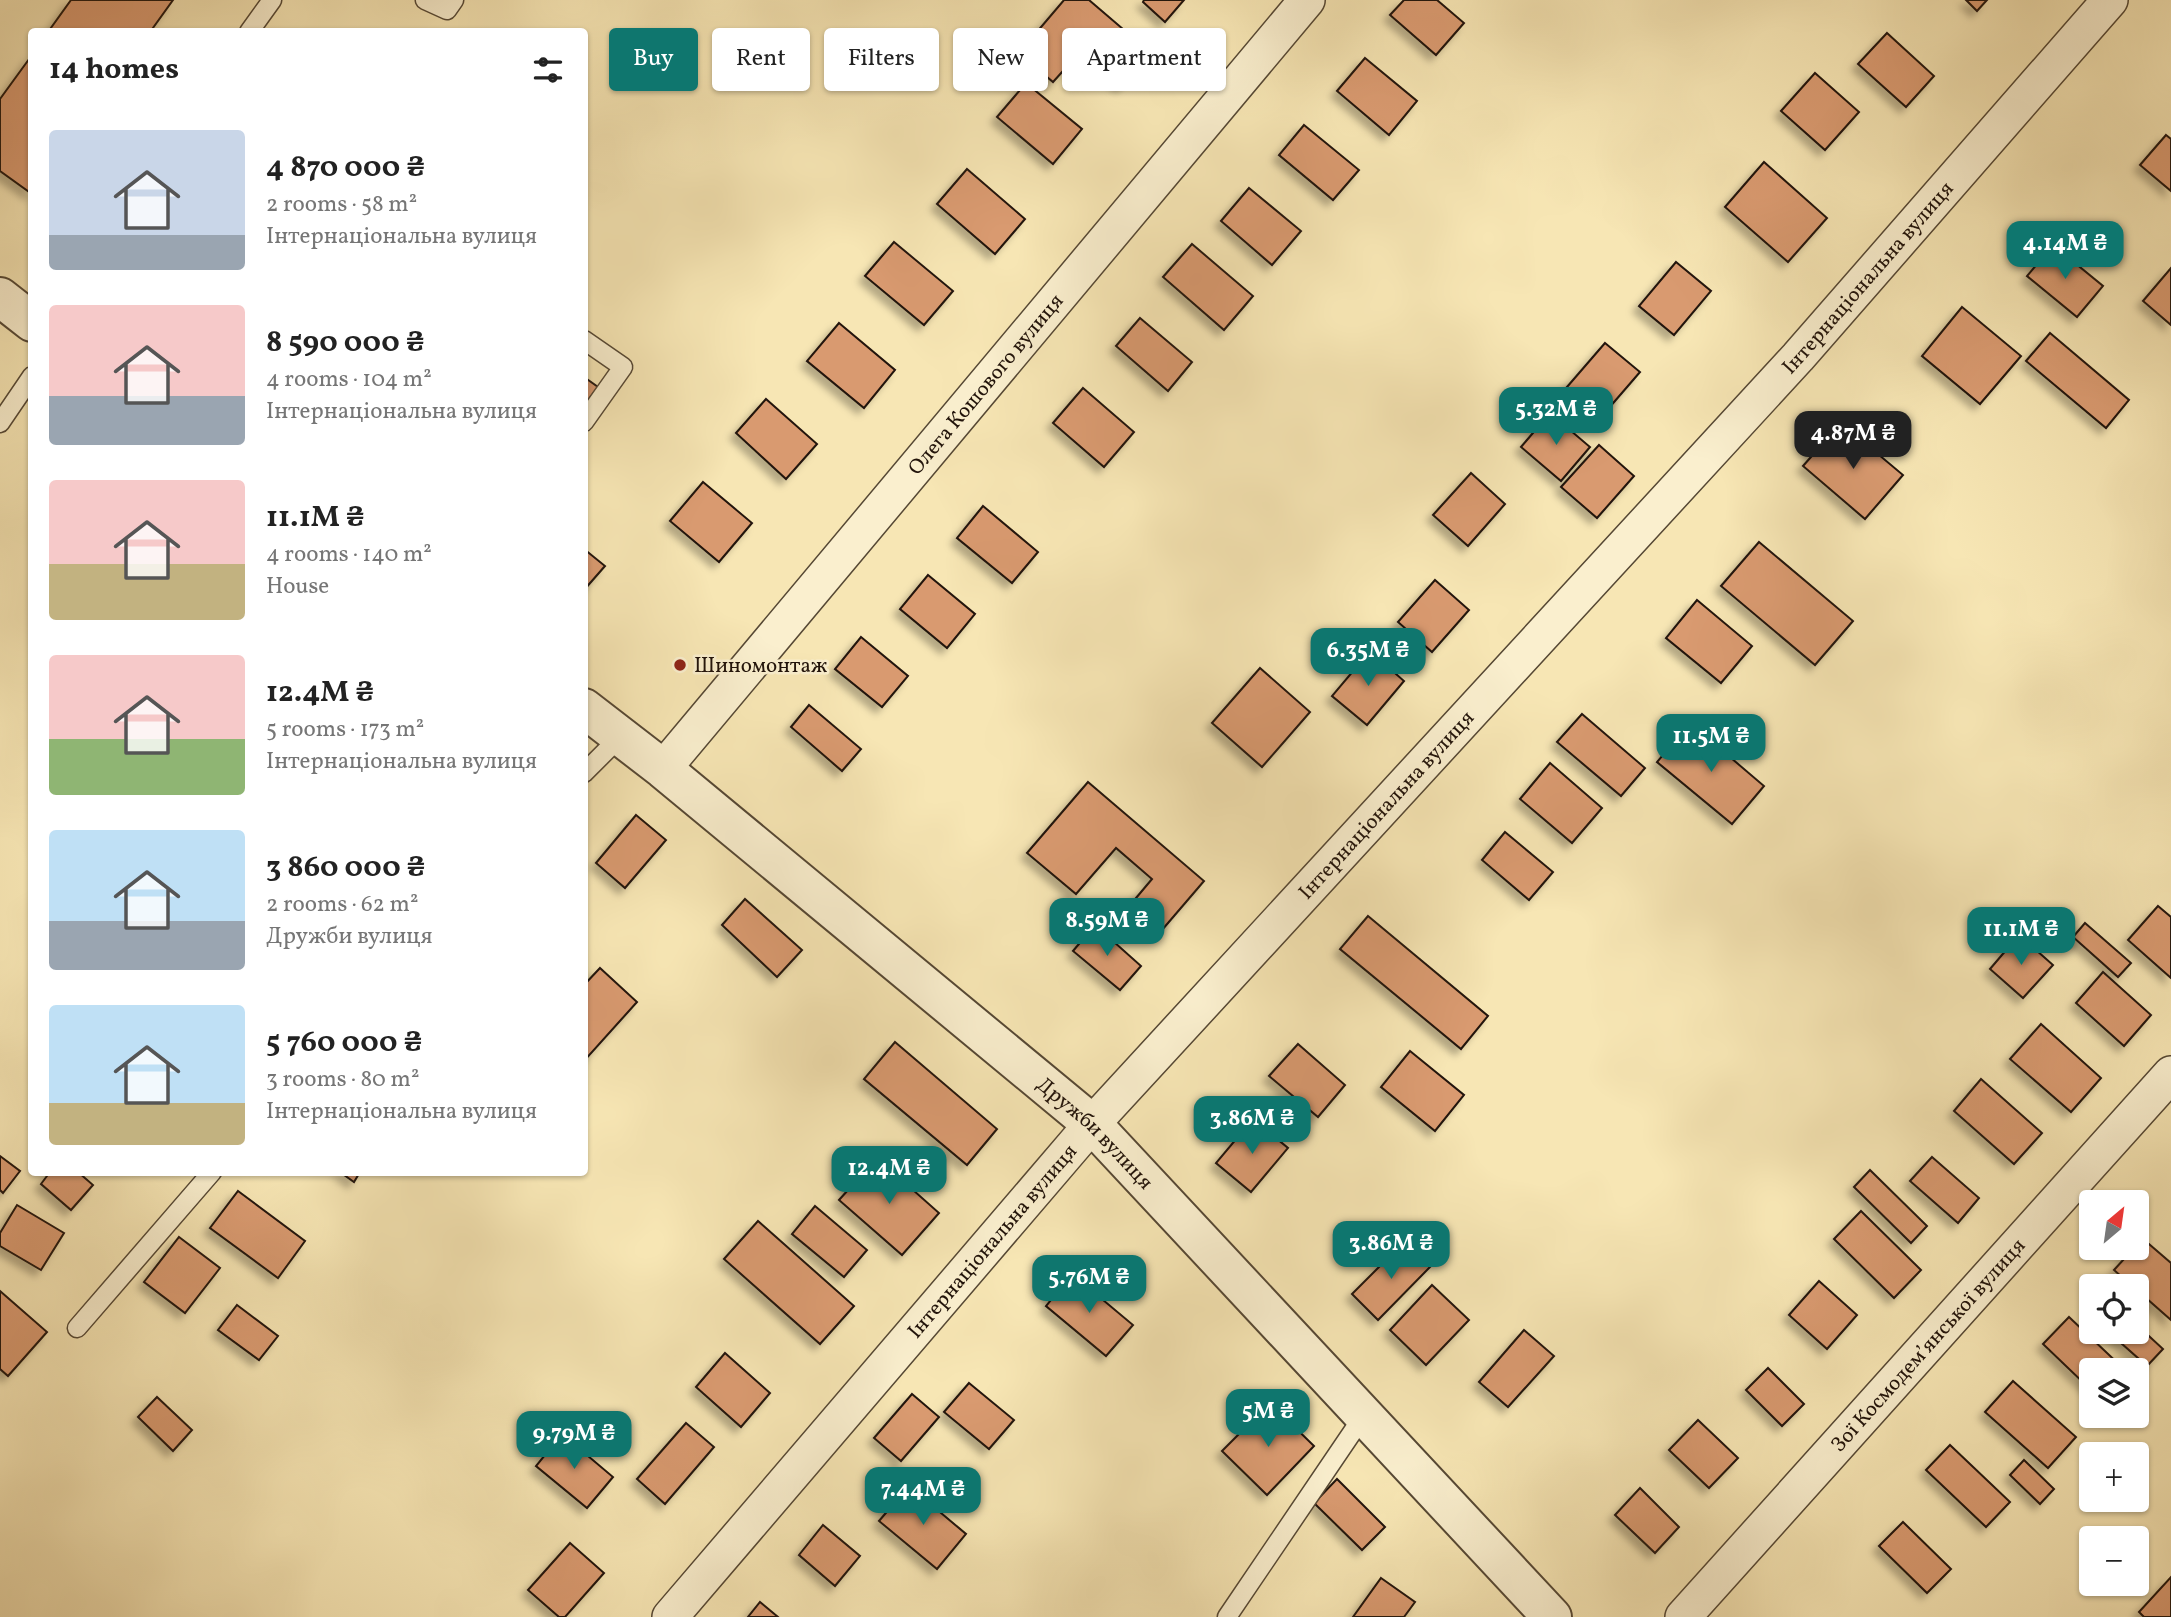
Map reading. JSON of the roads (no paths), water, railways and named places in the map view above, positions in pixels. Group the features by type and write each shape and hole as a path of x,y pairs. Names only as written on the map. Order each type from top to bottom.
{"street":[{"name":"Олега Кошового вулиця","path":"663,769 1307,0"},
{"name":"Інтернаціональна вулиця","path":"670,1617 1091,1124 1797,357 2110,0"},
{"path":"0,297 28,320"},
{"name":"Дружби вулиця","path":"588,711 663,769 1091,1124 1552,1617"},
{"name":"Зої Космодем’янської вулиця","path":"1683,1617 2171,1074"}],"lane":[{"path":"252,28 272,0"},
{"path":"425,0 447,10 454,0"},
{"path":"588,343 623,367 588,416"},
{"path":"0,424 28,382"},
{"path":"588,769 621,736"},
{"path":"77,1328 209,1176"},
{"path":"1227,1617 1364,1415"}],"place":[{"name":"Шиномонтаж","path":"680,665"}]}
